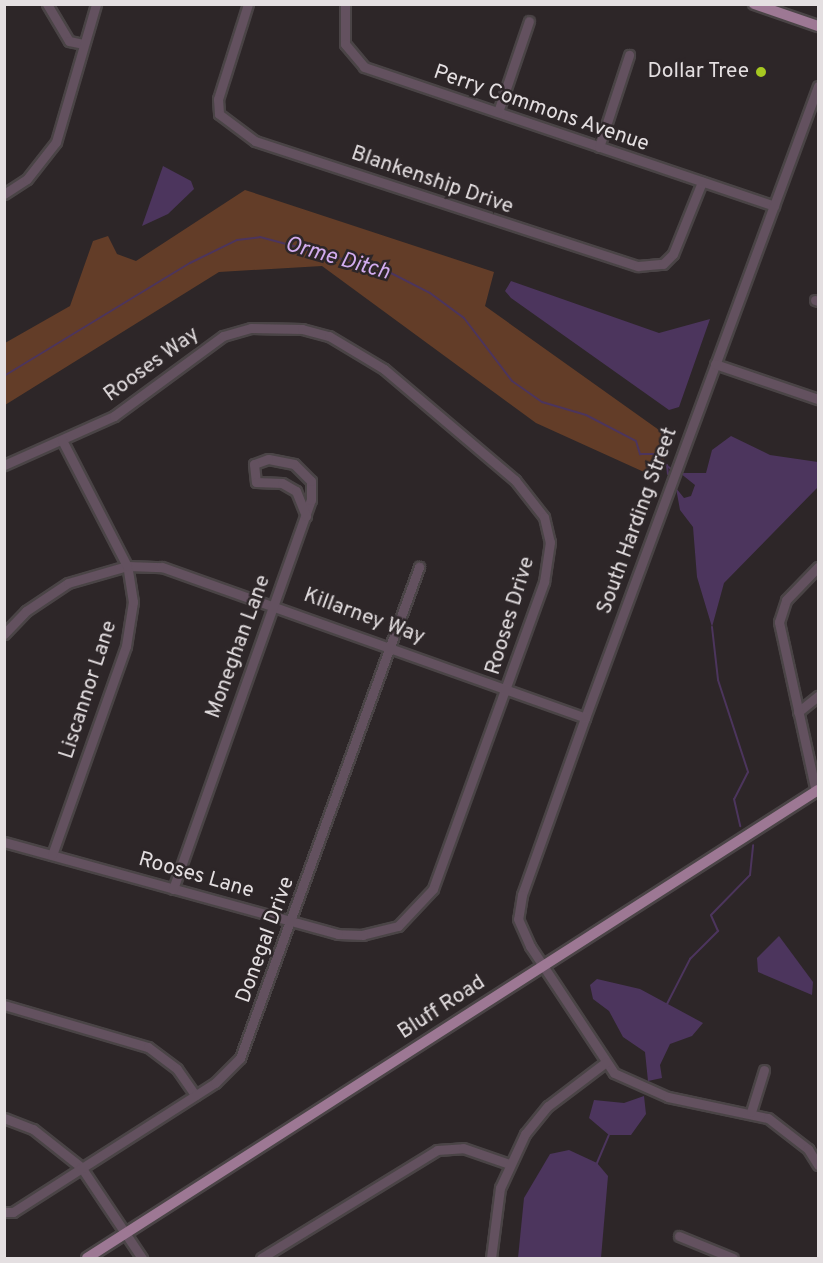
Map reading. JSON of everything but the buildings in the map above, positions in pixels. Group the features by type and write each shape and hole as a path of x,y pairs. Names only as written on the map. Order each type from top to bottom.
{"main road":[{"path":"754,4 819,26"},
{"name":"Bluff Road","path":"87,1258 817,791"}],"street":[{"path":"47,4 69,41 83,44"},
{"path":"4,194 27,179 56,142 96,4"},
{"name":"Blankenship Drive","path":"248,4 220,83 219,114 255,141 638,266 663,264 673,254 702,182"},
{"name":"Perry Commons Avenue","path":"345,4 345,44 364,67 774,206"},
{"path":"498,112 529,21"},
{"path":"599,147 629,55"},
{"name":"South Harding Street","path":"817,1159 780,1125 751,1112 668,1097 625,1080 606,1062 522,932 519,907 585,718 819,86"},
{"name":"Rooses Way","path":"4,465 114,416 223,336 275,327 328,336"},
{"name":"Rooses Drive","path":"328,336 384,369 515,480 544,517 550,560 507,689 433,890"},
{"path":"715,364 819,399"},
{"name":"Liscannor Lane","path":"52,855 129,635 133,602 127,566 62,440"},
{"name":"Moneghan Lane","path":"173,889 306,516 313,489 305,472 282,459 254,464 256,482 282,483 296,491 306,516"},
{"path":"4,634 61,587 127,566"},
{"name":"Killarney Way","path":"127,566 194,575 585,718"},
{"name":"Donegal Drive","path":"4,1212 13,1212 225,1075 243,1052 419,567"},
{"path":"817,791 798,712 780,616 786,600 819,567"},
{"path":"798,712 819,696"},
{"name":"Rooses Lane","path":"4,842 338,934 381,933 410,918 433,890"},
{"path":"4,1005 148,1047 177,1069 195,1095"},
{"path":"491,1258 494,1214 509,1164 548,1106 606,1062"},
{"path":"751,1112 764,1070"},
{"path":"4,1118 33,1129 81,1167 142,1258"},
{"path":"261,1258 437,1150 463,1148 509,1164"},
{"path":"679,1236 733,1258"}],"shaded area":[{"path":"163,166 191,181 194,189 168,214 142,226"},
{"path":"245,190 494,272 485,306 673,440 655,477 536,423 322,266 219,272 5,405 5,343 70,306 93,241 108,236 117,254 136,261"},
{"path":"511,281 659,333 710,319 679,407 669,410 511,298 505,291"},
{"path":"731,436 770,455 818,462 818,487 724,583 712,627 697,577 693,527 680,510 676,488 684,498 691,496 695,485 680,473 706,473 712,450"},
{"path":"779,936 813,982 812,995 758,972 757,958"},
{"path":"597,979 640,989 703,1023 692,1036 670,1044 660,1065 662,1078 648,1081 645,1052 623,1037 609,1011 593,999 590,985"},
{"path":"644,1096 646,1114 631,1135 609,1135 589,1118 594,1100 624,1103"},
{"path":"569,1150 597,1163 608,1176 601,1258 518,1258 524,1198 550,1154"}],"waterway":[{"name":"Orme Ditch","path":"4,376 190,263 237,240 260,237 387,271 430,293 464,318 512,381 542,402 586,415 636,441 640,454 653,454 671,469"},
{"name":"Orme Ditch","path":"667,465 668,474"},
{"path":"712,627 718,680 748,772 734,799 740,826"},
{"path":"667,1004 690,959 718,931 711,915 750,875 753,845"},
{"path":"597,1163 609,1135"}],"place":[{"name":"Dollar Tree","path":"761,72"}]}
